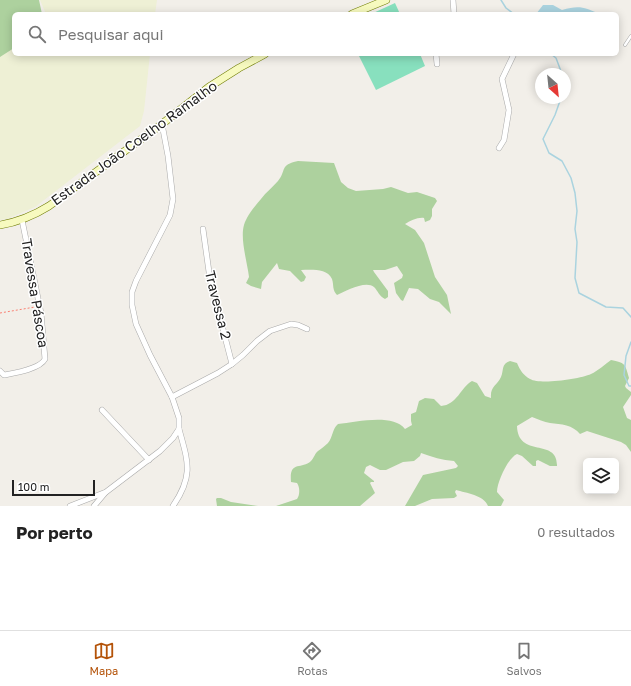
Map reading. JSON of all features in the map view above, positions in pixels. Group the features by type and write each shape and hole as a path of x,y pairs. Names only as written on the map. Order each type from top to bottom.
{"street":[{"path":"357,12 386,0"},
{"path":"453,0 454,12"},
{"name":"Estrada João Coelho Ramalho","path":"0,225 22,220 49,206 162,124 209,87 261,56"},
{"path":"436,56 437,64"},
{"path":"499,148 504,140 509,110 502,79 513,56"},
{"path":"162,124 168,156 173,199 170,215 136,280 132,292 132,305 136,324 172,397 179,418 178,429 186,456 188,470 182,494 173,506"},
{"name":"Travessa Páscoa","path":"0,371 4,375 40,365 45,359 40,306 22,220"},
{"name":"Travessa 2","path":"203,229 210,279 232,364"},
{"path":"172,397 232,364 270,331 290,324 298,325 307,329"},
{"path":"102,410 149,460"},
{"path":"94,506 106,492 160,451 173,438 178,429"},
{"path":"70,506 106,492"}],"lane":[{"path":"625,45 631,36"}],"path":[{"path":"0,313 40,306"}],"green space":[{"path":"0,0 39,0 42,12 12,12 12,49 0,57"},
{"path":"40,0 157,0 155,12 45,12"},
{"path":"395,3 399,12 375,12"},
{"path":"12,43 12,56 150,56 144,111 140,126 35,207 7,219 0,220 0,51"},
{"path":"359,56 421,56 425,66 376,90"},
{"path":"298,161 334,163 341,182 348,188 356,191 391,187 408,193 417,192 435,198 437,201 432,209 432,216 430,220 425,222 424,218 419,218 405,224 415,230 424,243 435,277 447,295 451,314 439,302 430,299 418,289 409,288 403,301 401,300 396,293 394,283 402,278 403,275 397,266 385,270 373,270 388,291 388,297 385,299 374,287 370,285 361,285 337,295 335,293 330,275 323,271 301,270 306,277 304,281 301,282 290,271 279,269 277,263 262,282 261,289 246,283 249,277 243,237 245,221 265,194 281,177 284,168 288,164"},
{"path":"611,360 624,364 629,378 625,386 631,392 631,395 623,407 627,418 631,420 631,452 626,445 621,442 587,431 580,434 570,427 548,423 532,417 517,426 519,436 530,446 545,449 551,452 556,457 557,466 550,466 538,460 536,461 536,466 533,466 522,456 517,454 514,456 504,471 497,488 497,492 504,500 501,506 488,506 483,499 479,497 456,490 455,492 457,496 454,498 432,499 415,506 405,506 423,475 456,468 458,466 454,461 421,453 420,456 414,461 403,462 386,470 380,470 370,465 366,467 364,473 374,481 370,483 375,493 360,506 276,506 297,499 299,489 297,483 291,482 292,471 294,468 307,464 311,461 317,452 328,443 338,424 364,420 383,420 392,421 405,429 412,425 411,414 416,412 419,401 425,398 434,399 441,406 446,405 451,403 472,381 477,383 485,396 491,398 493,388 501,377 505,364 510,361 517,363 525,376 530,379 535,381 551,381 586,376"},
{"path":"217,498 231,502 258,506 217,506"}],"water":[{"path":"543,5 553,5 562,10 581,8 595,12 538,12"}],"waterway":[{"path":"501,0 506,8 511,12"},
{"path":"554,56 556,58 560,68"},
{"path":"559,104 543,139 549,153 562,161 571,178 575,193 577,211 575,229 577,242 575,278 579,293 606,307 623,308 631,317"},
{"path":"631,342 626,356 624,375 629,386 631,386"}]}
